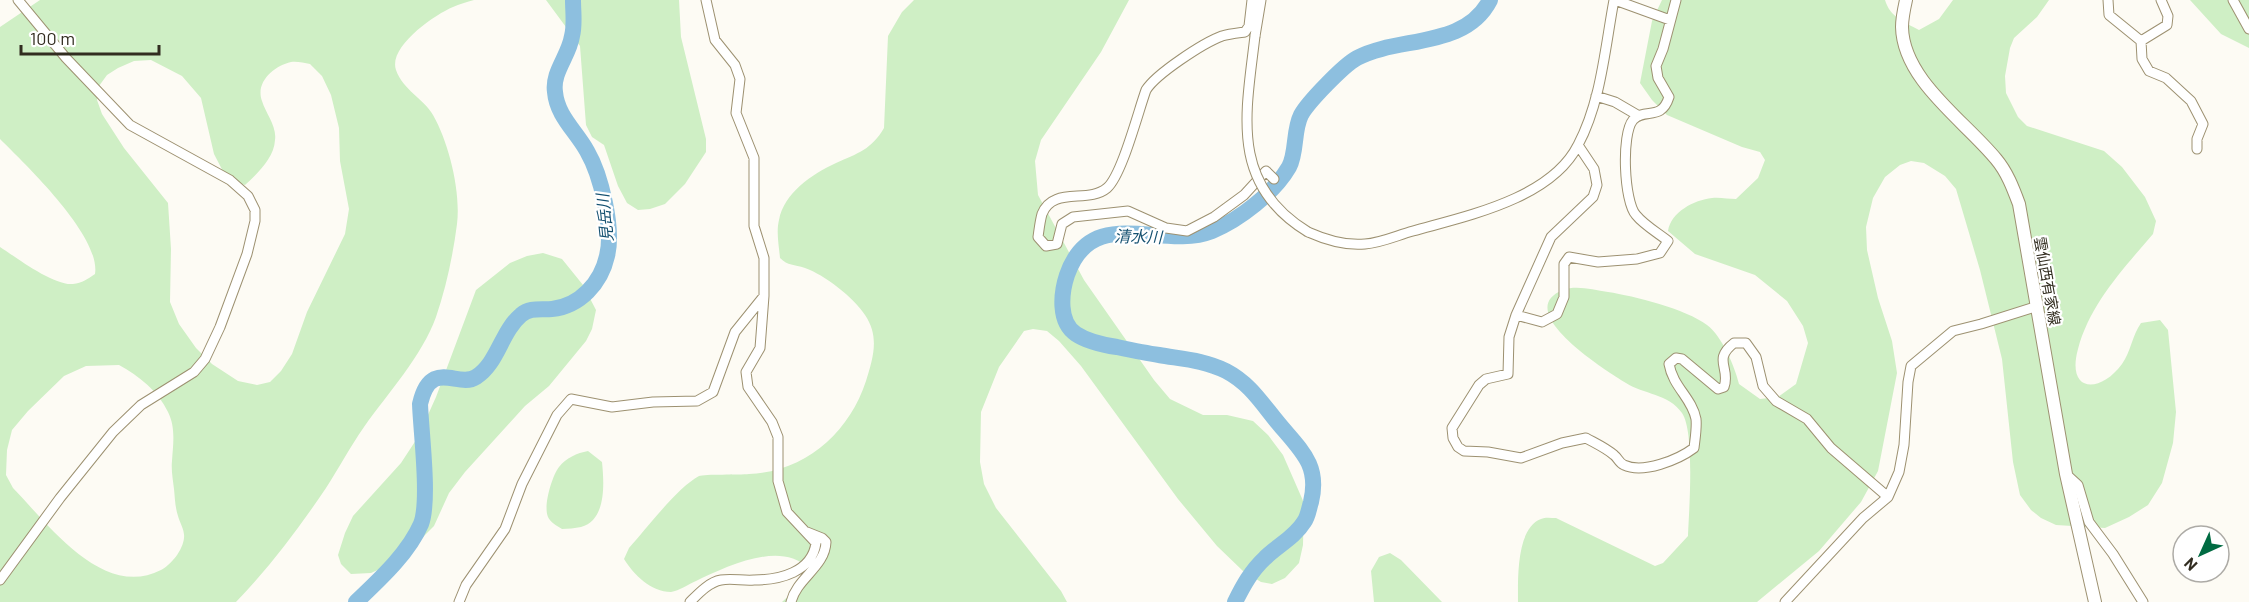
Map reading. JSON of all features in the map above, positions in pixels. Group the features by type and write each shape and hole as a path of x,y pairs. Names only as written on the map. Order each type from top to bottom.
{"main road":[{"name":"雲仙西有家線","path":"1906,0 1902,28 1910,61 1924,85 1961,120 1997,160 2009,179 2019,204 2066,474 2095,602"}],"street":[{"path":"0,580 60,498 113,432 141,405 194,372 205,359 220,327 247,254 255,221 255,210 248,196 230,180 130,125 66,58 18,0"},
{"path":"690,602 718,580 776,579 792,573 814,555 816,543 787,512 778,481 775,429 748,387 746,372 760,348 764,296 764,258 754,226 754,158 736,113 740,79 735,65 715,40 706,0"},
{"path":"1252,0 1249,26 1245,32 1222,36 1208,43 1152,80 1146,90 1116,176 1106,188 1096,193 1060,197 1049,204 1042,214 1038,237 1046,246 1057,244 1062,224 1072,218 1128,212 1166,228 1186,231 1214,217 1244,195 1266,171 1274,179"},
{"path":"1261,0 1246,111 1248,151 1253,167 1270,198 1294,224 1326,240 1366,244 1457,219 1522,195 1542,184 1568,161 1578,146 1596,96 1614,0 1670,21"},
{"path":"1516,315 1542,322 1557,314 1564,297 1564,264 1569,257 1598,262 1637,259 1660,253 1666,246 1668,241 1635,214 1629,202 1625,150 1629,128 1633,120 1638,116 1654,114 1666,105 1669,97 1658,78 1656,66 1676,0"},
{"path":"2108,0 2109,15 2141,41 2142,60 2149,70 2166,78 2191,101 2203,124 2197,139 2197,149"},
{"path":"2141,41 2167,25 2168,16 2161,0"},
{"path":"2233,0 2249,29"},
{"path":"1596,96 1615,102 1638,116"},
{"path":"1578,146 1594,169 1597,185 1593,197 1582,210 1564,222 1551,237 1516,315 1509,337 1508,374 1486,379 1479,385 1452,428 1453,438 1458,447 1464,451 1488,452 1521,458 1562,443 1586,438 1614,454 1622,464 1632,466 1654,466 1683,457 1694,448 1696,420 1692,407 1671,376 1669,364 1676,358 1682,359 1718,389 1724,387 1726,381 1722,361 1725,350 1734,343 1746,344 1756,357 1763,386 1776,401 1807,419 1831,448 1888,497"},
{"path":"459,602 466,585 505,528 522,484 557,415 571,399 612,407 653,402 697,401 713,392 735,332 764,296"},
{"path":"1785,602 1863,518 1888,497 1899,472 1904,445 1911,366 1953,331 2038,306"},
{"path":"2066,474 2078,485 2089,522 2114,554 2143,602"},
{"path":"791,602 800,584 825,554 826,542 804,531"}],"green space":[{"path":"40,0 474,0 453,7 425,24 406,42 395,61 396,70 403,83 429,109 439,126 449,153 455,183 457,224 446,283 436,317 430,332 404,374 364,427 316,503 272,562 236,602 0,602 0,247 56,281 79,283 95,274 94,258 74,221 43,183 0,139 0,27","holes":["151,60 182,76 201,98 214,154 227,179 245,185 264,165 274,147 274,130 261,94 261,87 268,76 278,67 291,62 310,64 322,76 331,95 339,128 340,161 349,209 345,234 307,312 292,354 281,371 270,382 257,385 238,381 212,364 196,348 179,324 170,302 171,249 168,203 124,148 102,114 97,100 99,86 107,75 134,61","119,365 141,379 153,391 164,404 171,418 175,502 184,535 179,552 169,565 139,577 118,575 98,567 78,554 13,488 6,475 7,450 12,430 28,411 64,376 86,366"]},
{"path":"546,0 679,0 681,37 706,139 706,152 685,184 665,204 638,210 627,203 618,186 604,145 592,137 586,125 580,46"},
{"path":"914,0 1129,0 1101,52 1041,140 1035,161 1038,195 1084,280 1154,380 1170,399 1203,415 1227,415 1253,421 1268,435 1283,455 1304,503 1303,545 1299,563 1285,578 1272,584 1261,582 1243,571 1217,546 1178,499 1081,366 1047,331 1033,329 1024,331 999,367 981,412 980,462 984,484 996,508 1061,591 1067,602 782,602 802,583 808,568 796,560 783,556 768,556 737,563 671,592 657,589 644,582 624,559 629,548 653,520 691,481 702,475 769,472 789,466 822,446 836,433 858,400 873,356 874,339 870,323 853,301 830,281 813,271 789,264 780,258 778,225 787,201 800,186 827,168 863,150 884,128 888,36 902,12"},
{"path":"1662,0 1885,0 1894,15 1919,30 1939,19 1953,0 2049,0 2037,17 2014,38 2005,76 2006,93 2018,117 2027,126 2104,151 2122,167 2145,197 2156,221 2153,234 2130,260 2099,302 2083,333 2076,364 2077,374 2081,381 2095,384 2113,374 2122,364 2141,323 2160,320 2168,330 2176,412 2173,443 2162,483 2148,505 2105,528 2056,525 2031,510 2020,495 2013,462 2002,359 1980,270 1956,189 1945,176 1924,163 1911,161 1900,165 1885,177 1873,198 1866,227 1867,250 1878,298 1892,341 1897,373 1878,471 1861,502 1819,551 1757,602 1518,602 1520,556 1523,543 1533,524 1543,518 1556,518 1655,566 1663,563 1688,536 1690,453 1689,437 1682,413 1670,402 1633,387 1584,354 1555,326 1548,312 1550,300 1563,290 1585,288 1645,300 1698,319 1718,336 1727,352 1739,384 1760,399 1778,397 1796,384 1808,343 1803,326 1787,301 1755,275 1695,254 1668,231 1678,213 1691,204 1712,198 1736,199 1758,178 1765,160 1760,152 1742,147 1667,115 1640,83 1652,21"},
{"path":"2190,0 2249,0 2249,48 2221,34"},
{"path":"543,253 562,259 583,285 596,310 592,329 586,341 549,386 525,406 465,472 449,493 434,526 400,560 371,573 351,574 341,564 338,555 345,533 353,516 401,463 418,437 436,397 476,290 510,263"},
{"path":"588,451 602,462 603,490 600,509 589,523 581,527 562,529 548,517 547,499 551,484 556,471 565,461"},
{"path":"1390,553 1401,560 1442,602 1374,602 1371,571 1379,557"}],"waterway":[{"name":"見岳川","path":"356,602 401,556 421,524 424,513 425,483 420,404 425,390 431,382 438,378 469,380 476,377 490,364 514,322 524,312 552,309 572,303 588,292 604,266 609,245 609,232 605,202 597,174 587,151 556,101 556,78 573,32 573,0"},
{"name":"清水川","path":"1235,602 1244,584 1256,568 1296,532 1305,520 1311,502 1313,480 1312,471 1304,455 1251,390 1226,371 1201,362 1101,344 1076,334 1066,322 1062,307 1067,275 1078,253 1093,241 1110,235 1192,236 1212,231 1233,220 1255,205 1282,177 1291,161 1301,115 1318,93 1344,68 1357,58 1373,51 1448,34 1464,27 1479,16 1490,0"}]}
